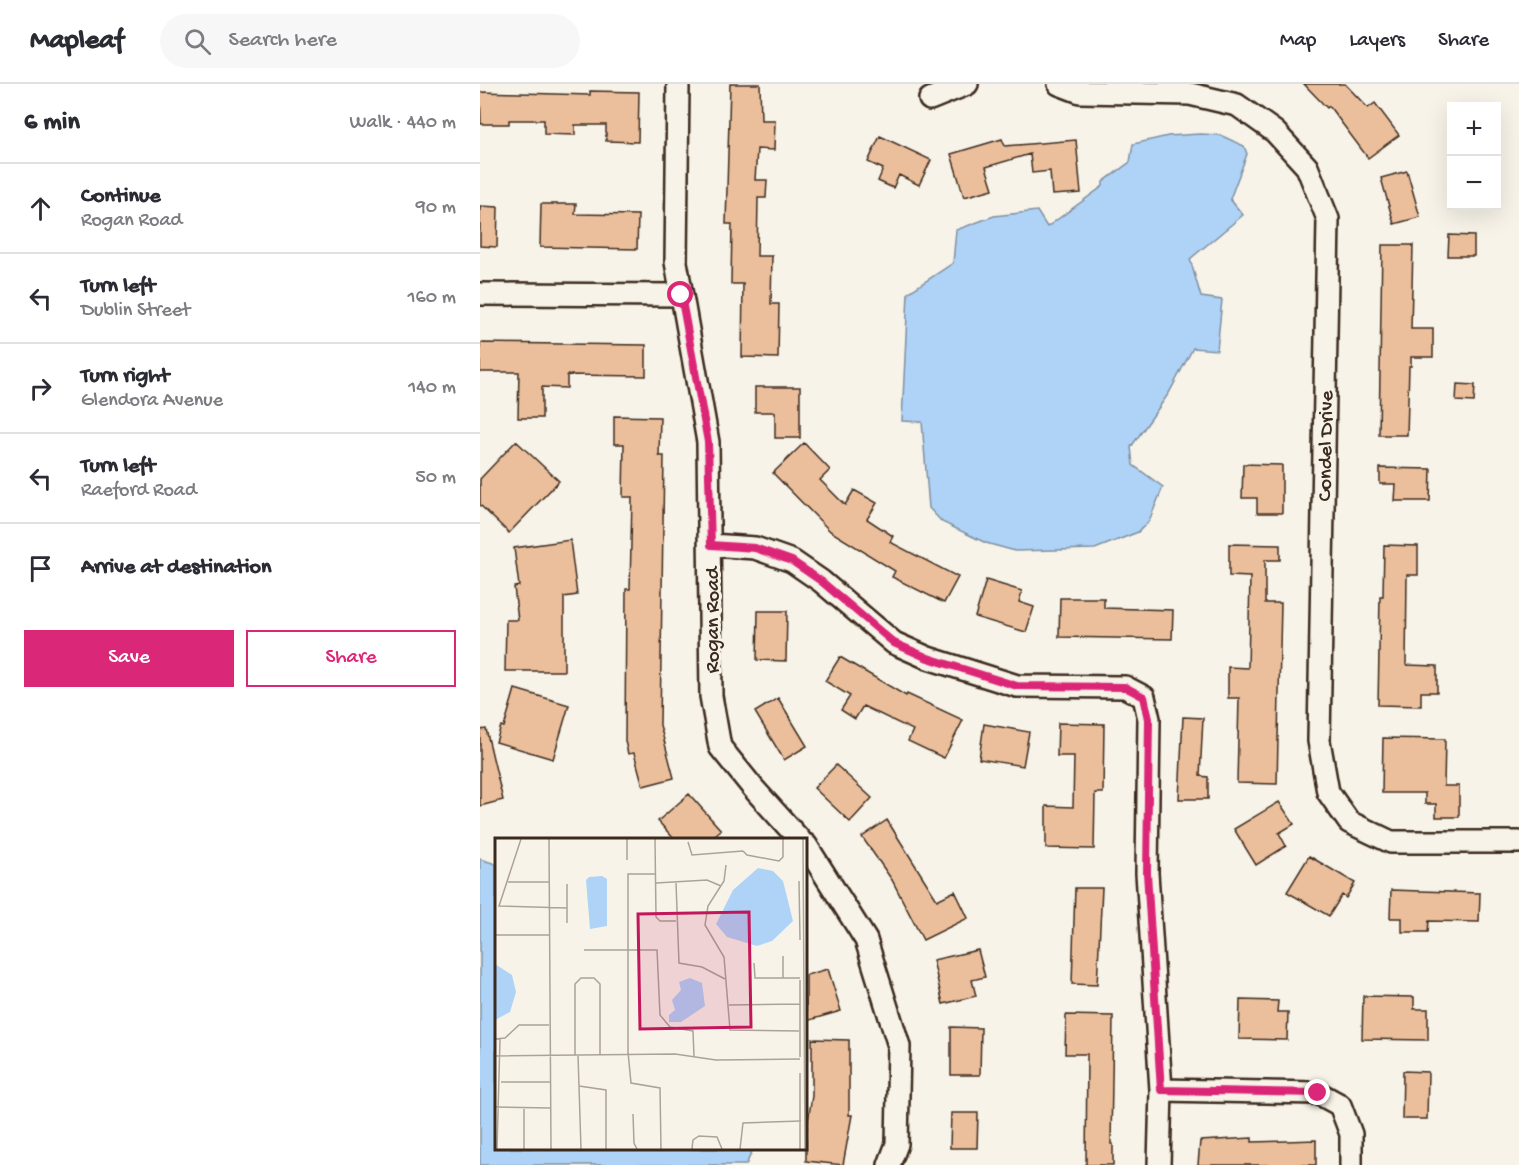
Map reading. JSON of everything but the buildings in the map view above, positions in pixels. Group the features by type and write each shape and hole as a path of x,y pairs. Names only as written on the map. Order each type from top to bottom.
{"street":[{"name":"Rogan Road","path":"678,84 676,262 708,442 711,696 720,747 798,838"},
{"path":"930,99 967,84"},
{"name":"Condel Drive","path":"1059,84 1080,92 1190,94 1237,105 1275,132 1307,167 1328,219 1319,741 1328,792 1349,822 1390,842 1519,842"},
{"path":"480,294 681,295"},
{"path":"711,545 755,548 792,561 821,581 894,643 928,658 1017,686 1125,687 1144,697 1149,719 1147,873 1161,1090 1159,1165"},
{"path":"807,847 866,940 899,1046 897,1144 889,1165"},
{"path":"1161,1090 1318,1093 1340,1105 1351,1134 1351,1165"}],"water":[{"path":"1220,135 1244,146 1247,154 1230,199 1243,215 1190,259 1201,297 1222,300 1217,350 1193,348 1169,393 1131,447 1133,465 1163,487 1149,521 1138,532 1095,549 1015,551 986,543 942,522 929,508 922,422 902,421 908,293 953,263 956,230 994,216 1037,211 1047,227 1103,186 1103,182 1130,162 1133,144 1168,136"},
{"path":"480,859 495,864 495,1150 753,1150 746,1165 480,1165"}],"route":[{"path":"681,295 708,442 711,545 755,548 792,561 821,581 894,643 928,658 1017,686 1125,687 1144,697 1149,719 1147,873 1161,1090 1318,1093"}]}
